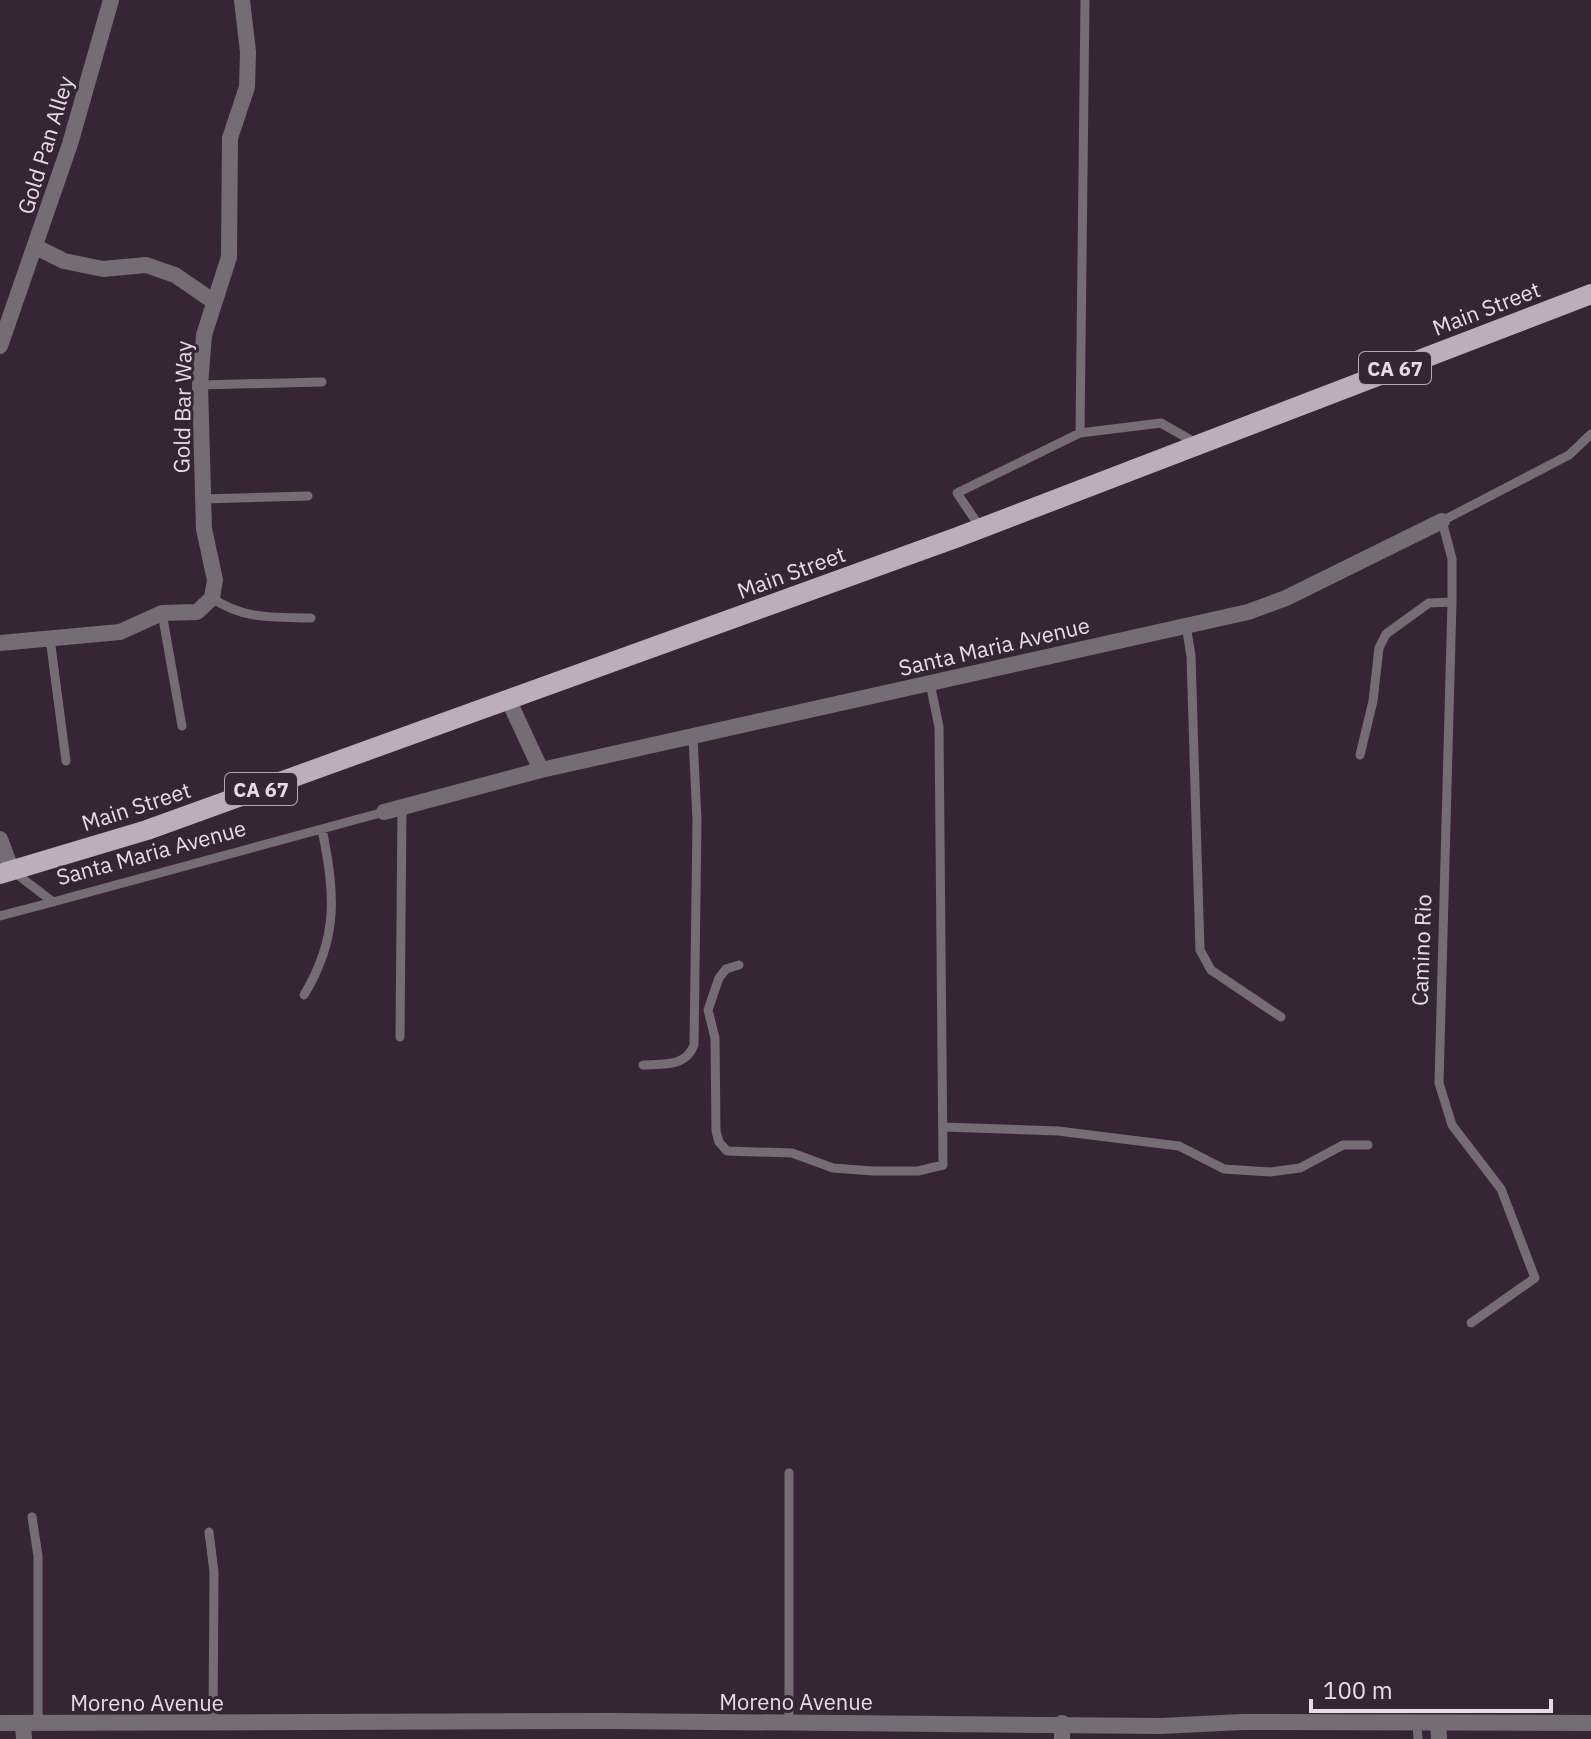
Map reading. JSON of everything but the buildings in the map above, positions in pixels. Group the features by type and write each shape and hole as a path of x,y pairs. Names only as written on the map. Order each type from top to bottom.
{"main road":[{"name":"Main Street","path":"6,873 147,830 980,527 1591,294"}],"street":[{"name":"Gold Pan Alley","path":"0,346 36,247 111,0"},
{"name":"Gold Bar Way","path":"212,598 215,580 209,559 202,499 200,385 204,335 229,257 230,138 247,87 248,52 242,0"},
{"path":"36,247 64,261 103,269 146,265 175,275 213,301"},
{"name":"Santa Maria Avenue","path":"384,812 541,770 1248,612 1286,598 1442,521"},
{"path":"0,643 120,632 162,613 197,612 212,598"},
{"path":"508,699 541,770"},
{"path":"0,839 6,873"},
{"name":"Moreno Avenue","path":"0,1723 28,1729 213,1723 789,1722 1062,1731 1242,1722 1417,1731 1591,1723"}],"lane":[{"path":"1080,433 1085,0"},
{"path":"200,385 322,382"},
{"path":"980,527 957,493 1080,433 1161,423 1200,445"},
{"path":"1442,521 1569,455 1591,434"},
{"path":"202,499 308,496"},
{"name":"Camino Rio","path":"1442,521 1452,559 1452,602 1439,1083 1452,1125 1501,1189 1535,1278 1471,1323"},
{"path":"212,598 231,611 254,617 311,618"},
{"path":"1360,755 1373,701 1379,648 1386,634 1429,603 1452,602"},
{"path":"162,613 182,726"},
{"path":"1186,625 1191,656 1200,950 1211,970 1281,1017"},
{"path":"50,638 66,761"},
{"path":"739,965 726,969 719,978 708,1010 715,1038 716,1131 727,1151 792,1153 833,1168 918,1171 943,1165 939,727 930,683"},
{"path":"643,1065 676,1063 686,1059 694,1045 697,820 693,737"},
{"path":"400,1037 402,808"},
{"name":"Santa Maria Avenue","path":"6,873 53,902 384,812"},
{"path":"304,995 327,954 332,908 322,829"},
{"path":"0,916 53,902"},
{"path":"943,1127 1058,1131 1179,1146 1224,1169 1270,1172 1300,1168 1343,1145 1368,1145"},
{"path":"789,1473 789,1722"},
{"path":"28,1729 38,1556 32,1517"},
{"path":"209,1532 214,1572 213,1723"}]}
